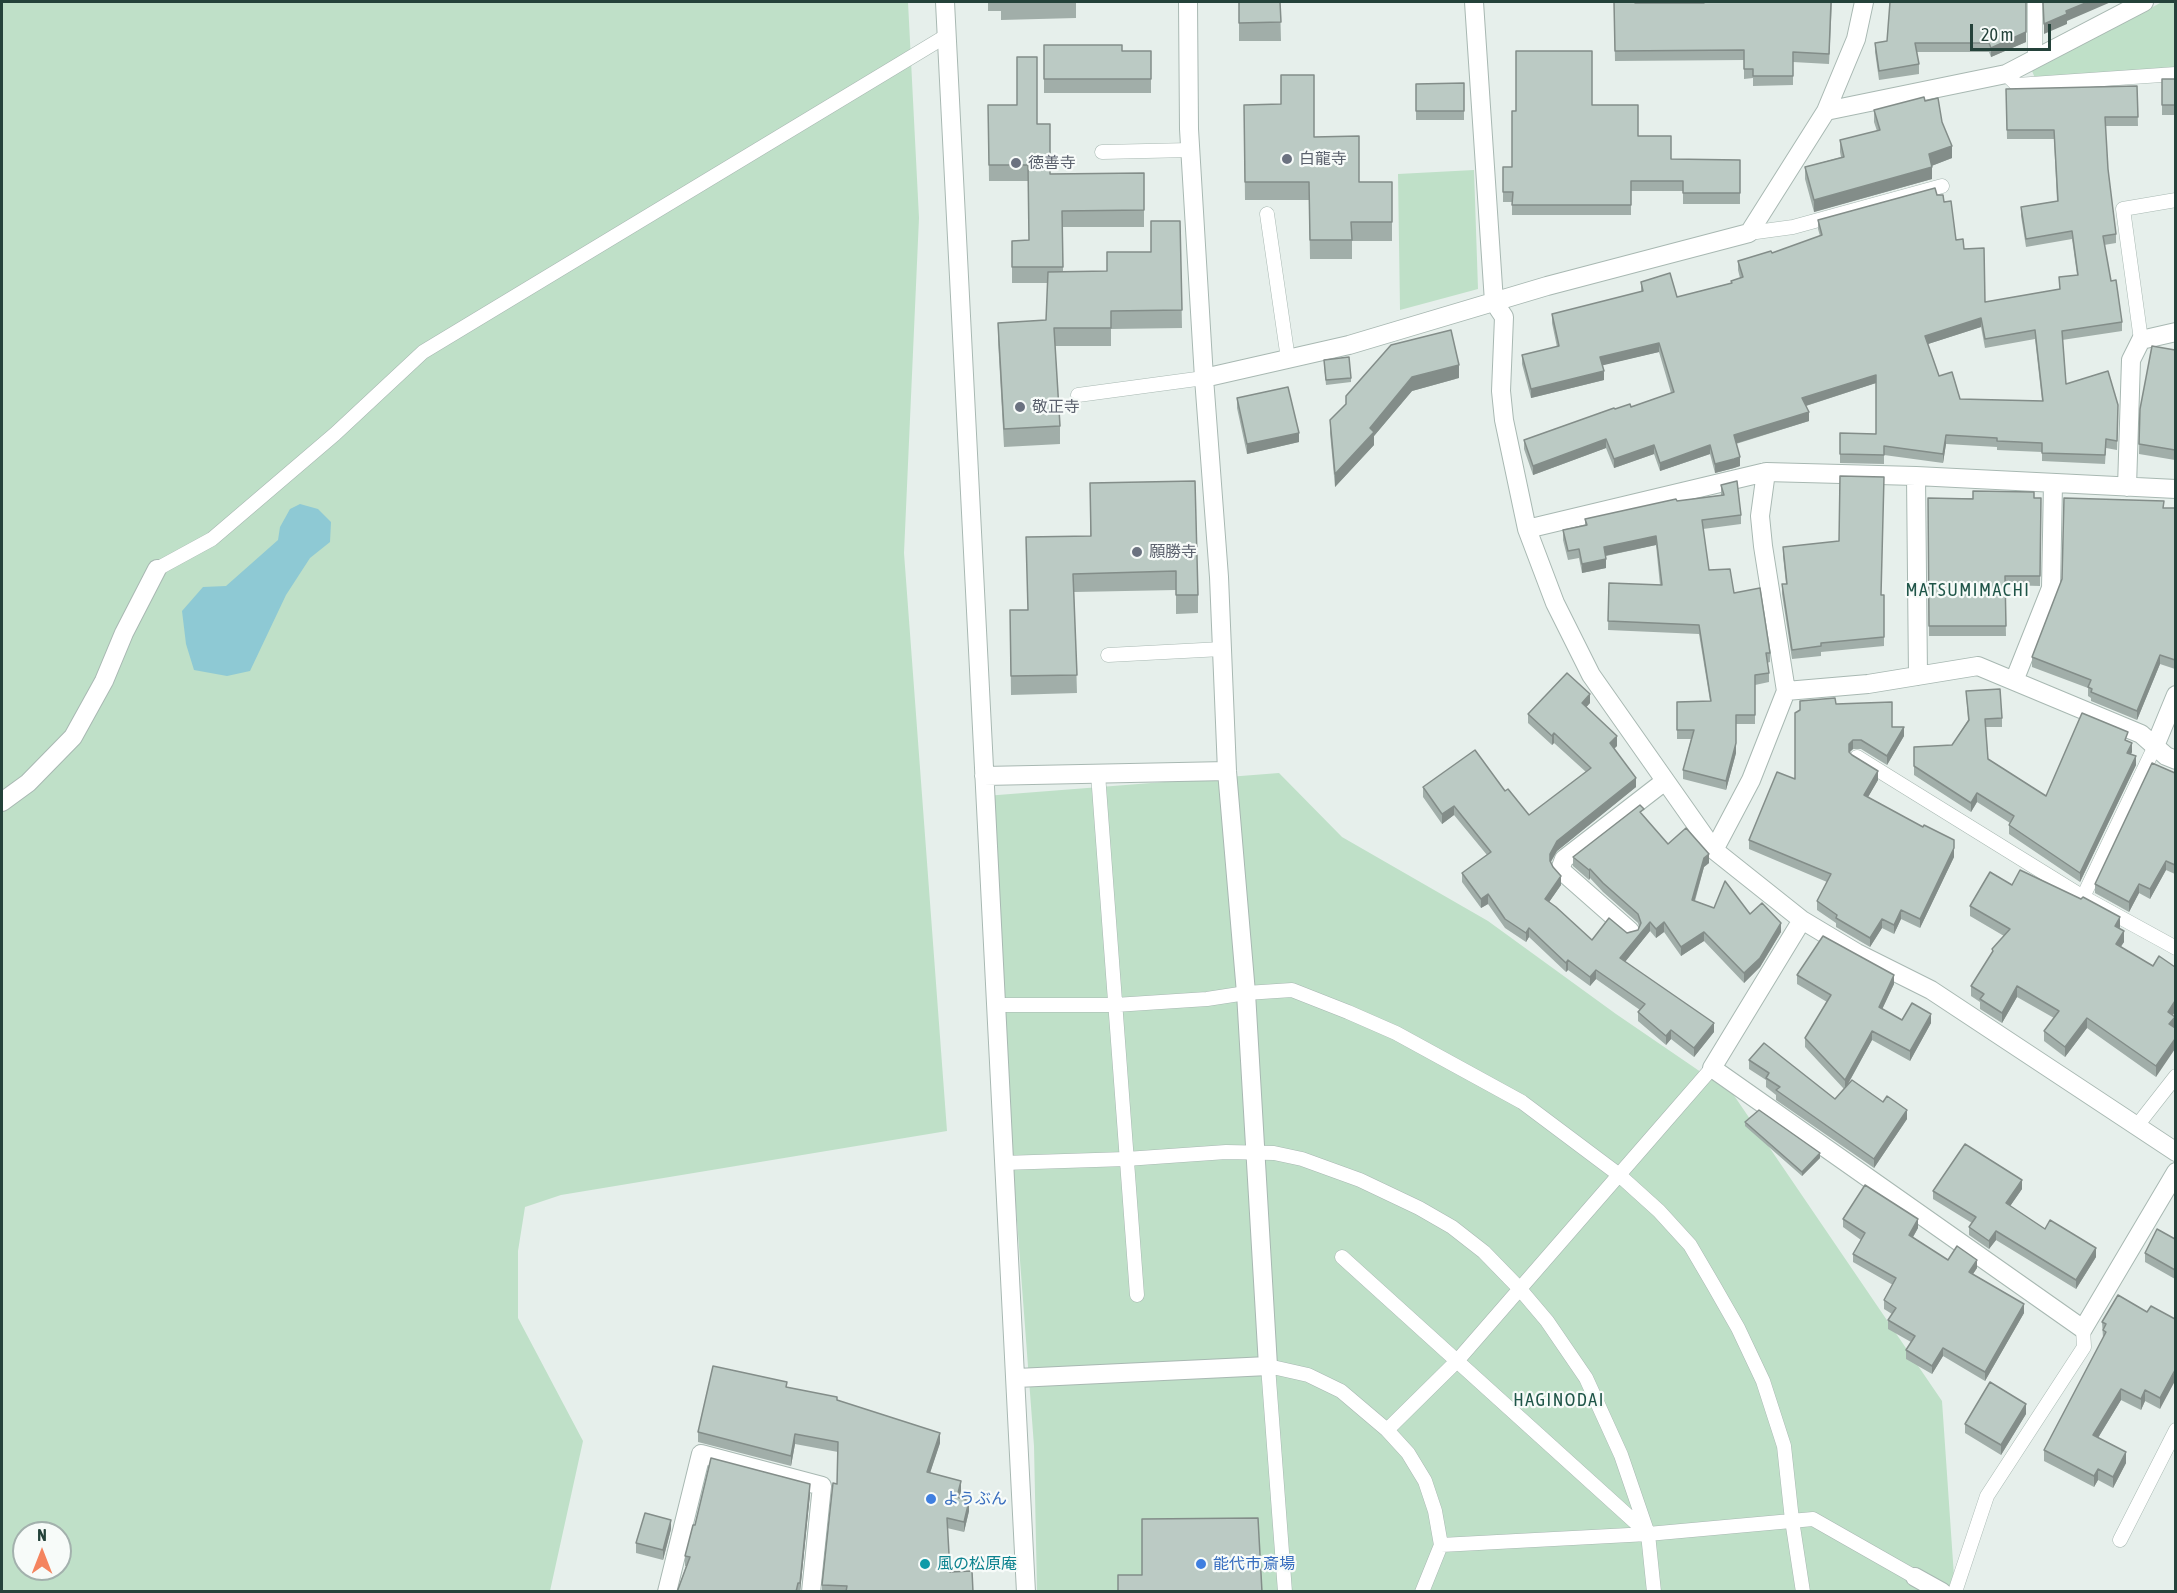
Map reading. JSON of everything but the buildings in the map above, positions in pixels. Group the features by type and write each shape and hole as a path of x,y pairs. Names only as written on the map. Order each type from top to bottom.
{"street":[{"path":"945,2 1003,1163 1017,1378 1026,1592"},
{"path":"1017,1378 1268,1366 1245,993 1227,771 1219,577 1190,150 1188,2"},
{"path":"1474,2 1494,302 1503,316 1503,420 1527,529 1555,603 1591,675 1714,850 1802,920 1857,953 1930,990 2175,1152"},
{"path":"1204,378 1349,345 1494,302 1749,233 1826,111 1856,39 1864,2"},
{"path":"1826,111 2006,74 2144,2"},
{"path":"2127,487 2131,360 2141,340 2175,332"},
{"path":"1527,529 1766,472 1916,476 2175,489"},
{"path":"1714,850 1751,780 1786,691 1760,516 1766,472"},
{"path":"1916,476 1918,676"},
{"path":"2014,681 2051,588 2053,483"},
{"path":"2,802 28,783 73,737 104,681 124,633 157,569"},
{"path":"1786,691 1868,684 1978,666 2141,734 2166,756 2175,760"},
{"path":"2155,746 2175,695"},
{"path":"984,776 1227,771"},
{"path":"1630,931 1563,873 1561,867 1564,859 1665,781"},
{"path":"1802,920 1712,1068 2083,1329 2175,1172"},
{"path":"667,1592 702,1454 822,1486 811,1592"},
{"path":"1915,1578 1942,1592"}],"lane":[{"path":"2035,2 2035,58"},
{"path":"157,569 212,539 335,434 423,352 946,36"},
{"path":"2006,74 2018,85 2175,74"},
{"path":"1102,152 1190,150"},
{"path":"1749,233 1793,227 1942,186"},
{"path":"2141,340 2123,209 2175,200"},
{"path":"1267,214 1288,359"},
{"path":"1078,395 1204,378"},
{"path":"1108,655 1222,649"},
{"path":"2083,897 2155,746"},
{"path":"1857,757 2083,897 2175,948"},
{"path":"1098,774 1137,1295"},
{"path":"996,1005 1115,1005 1292,990 1396,1033 1522,1102 1618,1174 1659,1211 1690,1245 1738,1328 1762,1382 1784,1446 1803,1592"},
{"path":"1387,1430 1457,1361 1712,1068"},
{"path":"2136,1127 2175,1076"},
{"path":"1003,1163 1126,1159 1226,1152 1274,1153 1302,1159 1360,1180 1419,1208 1452,1227 1484,1252 1520,1288 1547,1320 1586,1378 1621,1455 1648,1534 1654,1592"},
{"path":"1342,1257 1648,1534"},
{"path":"1955,1592 1987,1496 2084,1347 2083,1329"},
{"path":"1285,1592 1268,1366 1308,1375 1341,1391 1387,1430 1408,1453 1425,1481 1435,1511 1441,1545 1422,1592"},
{"path":"2120,1540 2175,1431"},
{"path":"1441,1545 1648,1534 1813,1519 1915,1578"}],"green space":[{"path":"2,2 908,2 919,218 904,553 947,1131 561,1195 525,1207 518,1251 518,1318 583,1441 550,1591 2,1592"},
{"path":"2162,2 2175,2 2175,67 2035,78 2032,71"},
{"path":"1474,170 1478,289 1400,310 1398,174"},
{"path":"1279,773 1342,837 1488,921 1616,1014 1733,1094 1942,1401 1955,1591 1037,1591 1034,1446 985,796"}],"water":[{"path":"300,504 318,509 331,522 330,542 310,558 286,595 250,671 227,676 194,670 186,644 182,611 203,587 226,586 278,540 280,527 290,509"}],"place":[{"name":"白龍寺","path":"1287,159"},
{"name":"徳善寺","path":"1016,163"},
{"name":"敬正寺","path":"1020,407"},
{"name":"願勝寺","path":"1137,552"},
{"name":"ようぶん","path":"931,1499"},
{"name":"風の松原庵","path":"925,1564"},
{"name":"能代市 斎場","path":"1201,1564"}],"district":[{"name":"MATSUMIMACHI","path":"1968,590"},
{"name":"HAGINODAI","path":"1559,1400"}]}
